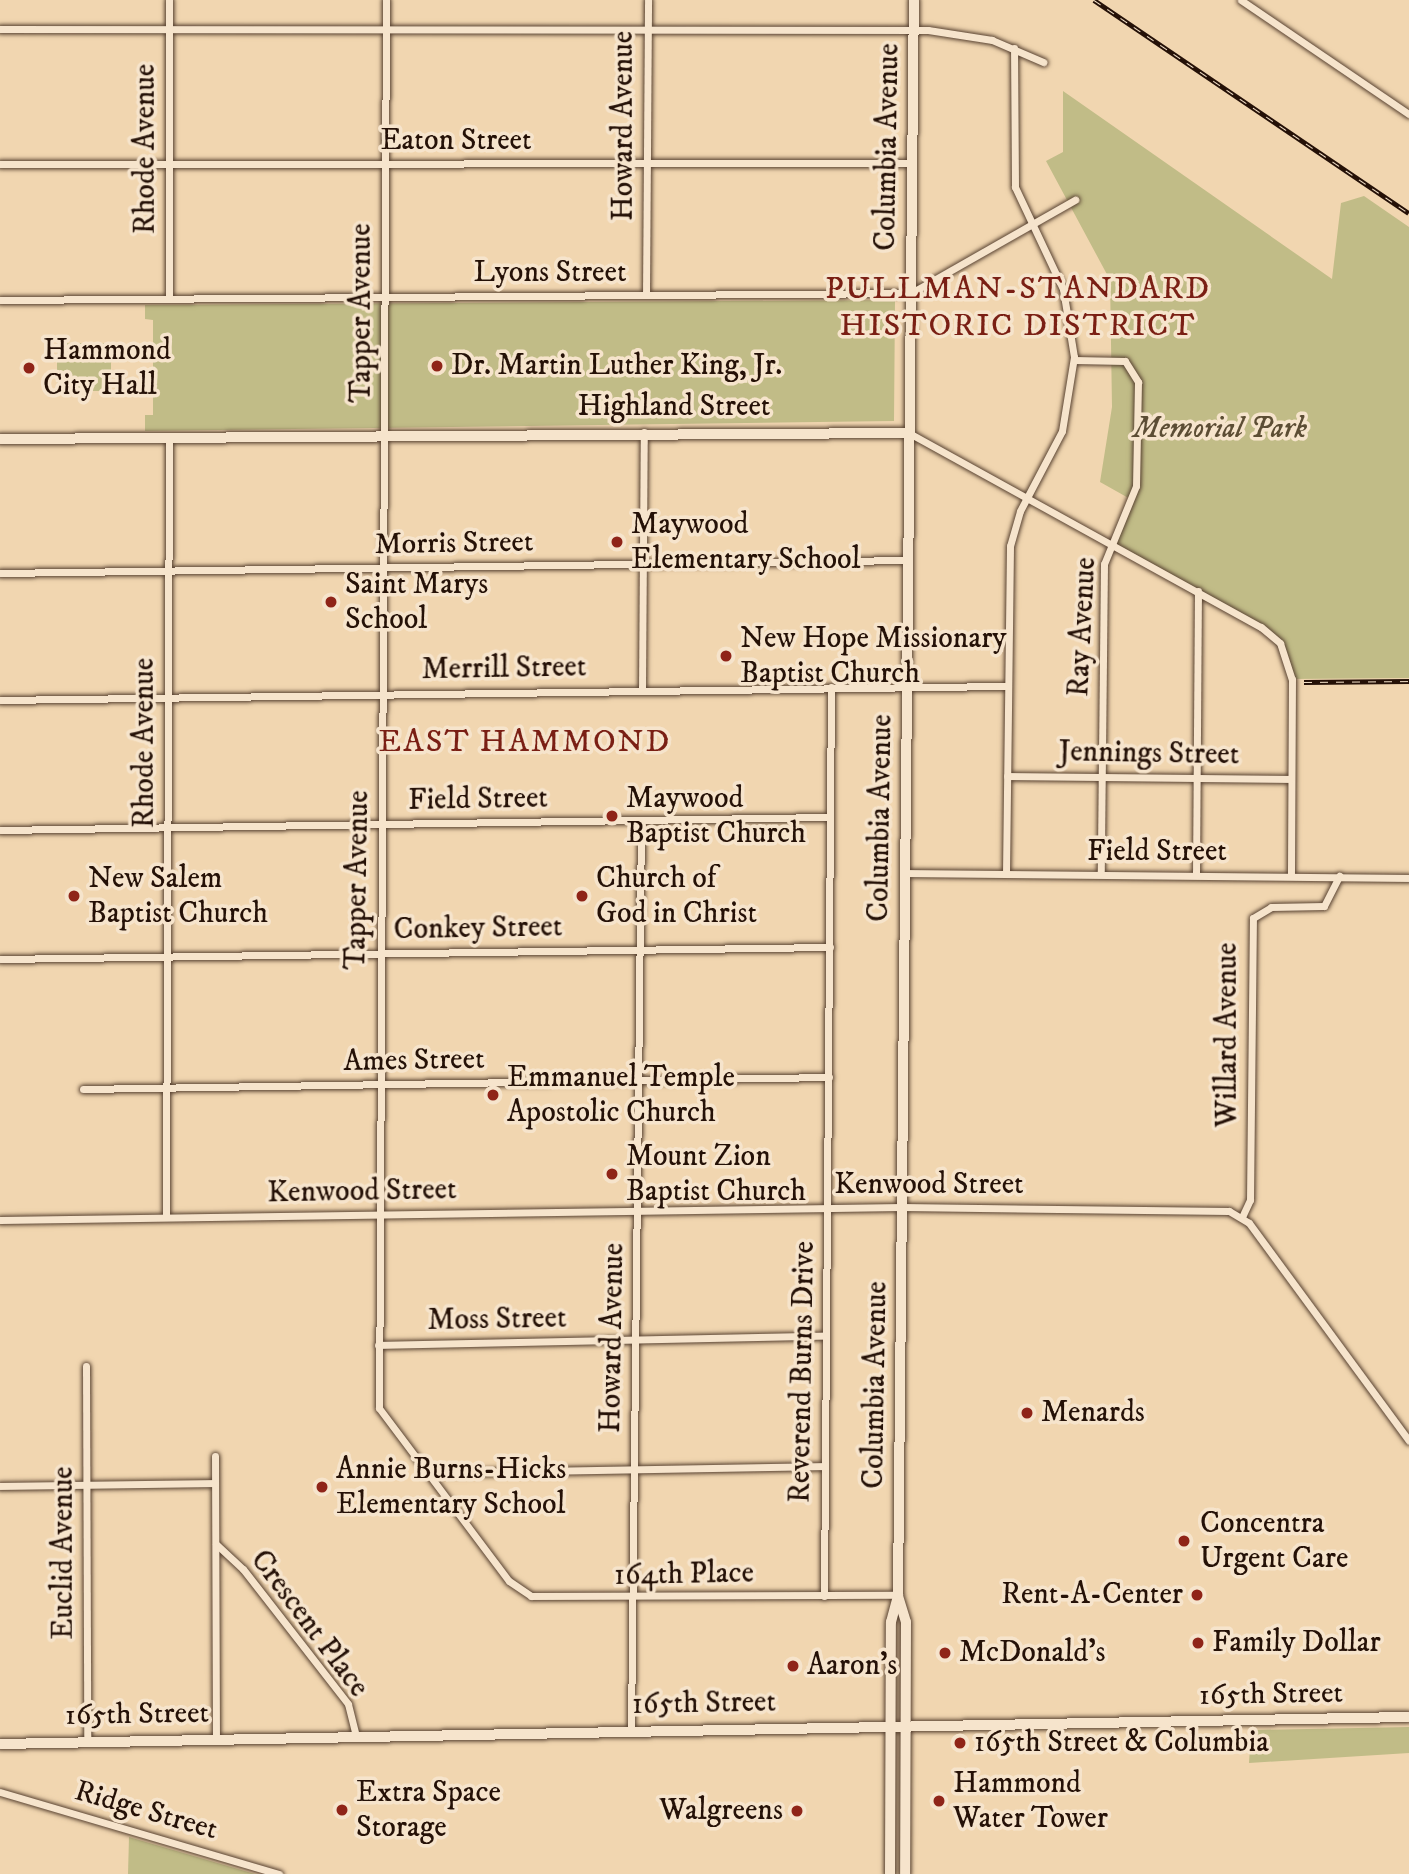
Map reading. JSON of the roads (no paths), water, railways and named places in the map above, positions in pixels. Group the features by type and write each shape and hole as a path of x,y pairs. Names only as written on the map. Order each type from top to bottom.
{"street":[{"name":"Rhode Avenue","path":"169,0 169,298"},
{"name":"Tapper Avenue","path":"386,0 379,1408 489,1555"},
{"name":"Howard Avenue","path":"646,295 648,0"},
{"name":"Columbia Avenue","path":"890,1874 888,1725 891,1622 898,1595 914,0"},
{"path":"1241,0 1409,114"},
{"path":"0,29 913,30 970,34 1014,48 1043,62"},
{"path":"1006,874 1010,546 1029,495 1062,431 1074,360 1063,289 1031,224 1013,172 1014,48"},
{"name":"Eaton Street","path":"0,164 912,163"},
{"name":"Lyons Street","path":"0,300 911,293 1075,200"},
{"name":"Ray Avenue","path":"1074,360 1125,361 1138,376 1136,486 1104,564 1101,874"},
{"path":"642,690 644,432"},
{"name":"Highland Street","path":"0,439 644,432 909,433 1029,495 1261,627 1286,653 1291,779"},
{"name":"Rhode Avenue","path":"166,1217 169,437"},
{"name":"Morris Street","path":"0,573 908,560"},
{"path":"1195,875 1198,592"},
{"name":"Merrill Street","path":"0,700 1008,686"},
{"name":"Reverend Burns Drive","path":"824,1596 831,687"},
{"name":"Jennings Street","path":"1007,776 1291,779"},
{"path":"1291,779 1292,876"},
{"name":"Field Street","path":"0,830 830,817"},
{"name":"Howard Avenue","path":"631,1730 641,820"},
{"name":"Field Street","path":"905,873 1409,878"},
{"name":"Willard Avenue","path":"1242,1217 1250,1200 1253,919 1271,907 1324,906 1339,876"},
{"name":"Conkey Street","path":"0,959 830,947"},
{"name":"Ames Street","path":"83,1089 829,1077"},
{"name":"Kenwood Street","path":"0,1220 902,1207 1217,1210 1242,1217"},
{"path":"1242,1217 1409,1441"},
{"name":"Moss Street","path":"378,1345 826,1336"},
{"name":"Euclid Avenue","path":"86,1366 87,1740"},
{"path":"215,1456 216,1738"},
{"path":"426,1473 825,1466"},
{"path":"0,1486 215,1483"},
{"name":"Crescent Place","path":"216,1544 243,1569 348,1704 356,1736"},
{"name":"164th Place","path":"489,1555 515,1587 538,1599 898,1595"},
{"name":"Columbia Avenue","path":"898,1595 906,1622 905,1874"},
{"name":"165th Street","path":"0,1744 87,1740 1409,1717"},
{"name":"Ridge Street","path":"0,1792 279,1874"}],"railway":[{"path":"1094,0 1409,213"},
{"path":"1304,682 1409,681"}],"place":[{"name":"Dr. Martin Luther King, Jr.","path":"437,366"},
{"name":"Hammond City Hall","path":"29,368"},
{"name":"Maywood Elementary School","path":"617,542"},
{"name":"Saint Marys School","path":"331,602"},
{"name":"New Hope Missionary Baptist Church","path":"726,656"},
{"name":"Maywood Baptist Church","path":"612,816"},
{"name":"New Salem Baptist Church","path":"74,896"},
{"name":"Church of God in Christ","path":"582,896"},
{"name":"Emmanuel Temple Apostolic Church","path":"493,1095"},
{"name":"Mount Zion Baptist Church","path":"612,1174"},
{"name":"Menards","path":"1027,1413"},
{"name":"Annie Burns-Hicks Elementary School","path":"322,1487"},
{"name":"Concentra Urgent Care","path":"1184,1541"},
{"name":"Rent-A-Center","path":"1197,1595"},
{"name":"Family Dollar","path":"1198,1643"},
{"name":"McDonald's","path":"945,1653"},
{"name":"Aaron's","path":"793,1666"},
{"name":"165th Street & Columbia","path":"960,1743"},
{"name":"Hammond Water Tower","path":"939,1801"},
{"name":"Extra Space Storage","path":"342,1810"},
{"name":"Walgreens","path":"797,1811"}],"district":[{"name":"PULLMAN-STANDARD HISTORIC DISTRICT","path":"1018,308"},
{"name":"EAST HAMMOND","path":"525,742"}],"park label":[{"name":"Memorial Park","path":"1220,429"}]}
